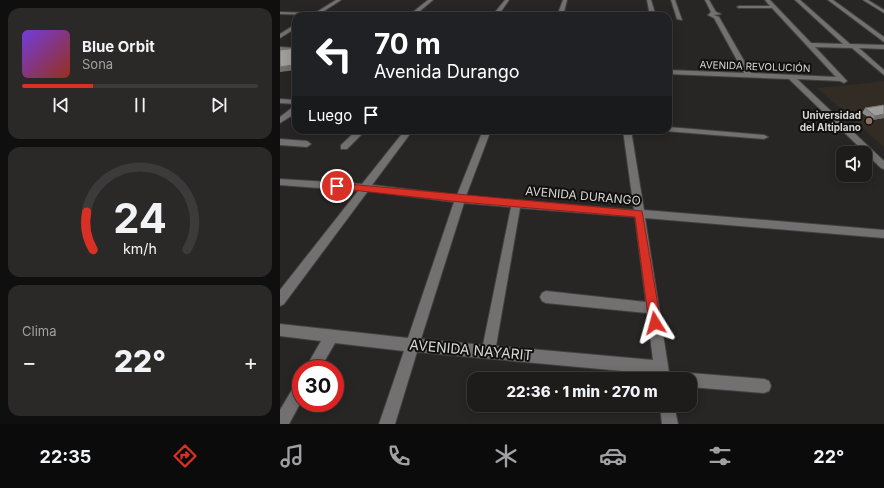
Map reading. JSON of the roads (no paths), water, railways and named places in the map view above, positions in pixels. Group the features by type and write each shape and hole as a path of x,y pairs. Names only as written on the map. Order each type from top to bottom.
{"street":[{"path":"320,12 339,0"},
{"path":"416,12 431,0"},
{"path":"498,12 507,0"},
{"path":"561,12 565,0"},
{"path":"649,0 653,12"},
{"path":"673,0 680,20"},
{"path":"707,0 749,76"},
{"path":"767,0 811,45 884,47"},
{"path":"797,0 884,73"},
{"path":"830,0 884,40"},
{"path":"865,0 884,12"},
{"path":"739,7 774,8"},
{"path":"876,7 884,7"},
{"path":"280,13 292,14"},
{"path":"280,36 292,28"},
{"name":"AVENIDA REVOLUCIÓN","path":"672,72 792,77 844,81 811,45"},
{"path":"280,49 292,50"},
{"path":"792,77 884,166"},
{"path":"280,101 292,102"},
{"path":"280,121 292,112"},
{"path":"672,129 764,137"},
{"path":"344,147 358,134"},
{"path":"280,300 406,134"},
{"path":"387,424 460,199 485,134"},
{"path":"628,134 653,308 664,372"},
{"path":"280,142 307,144"},
{"name":"AVENIDA DURANGO","path":"280,182 366,188 516,204 884,234"},
{"path":"488,352 516,204"},
{"path":"546,297 653,308"},
{"name":"AVENIDA NAYARIT","path":"280,330 488,352 636,372"},
{"path":"317,360 332,336"},
{"path":"697,381 764,386"},
{"path":"283,419 292,404"},
{"path":"668,412 670,424"}],"place":[{"name":"Universidad del Altiplano","path":"869,121"}]}
